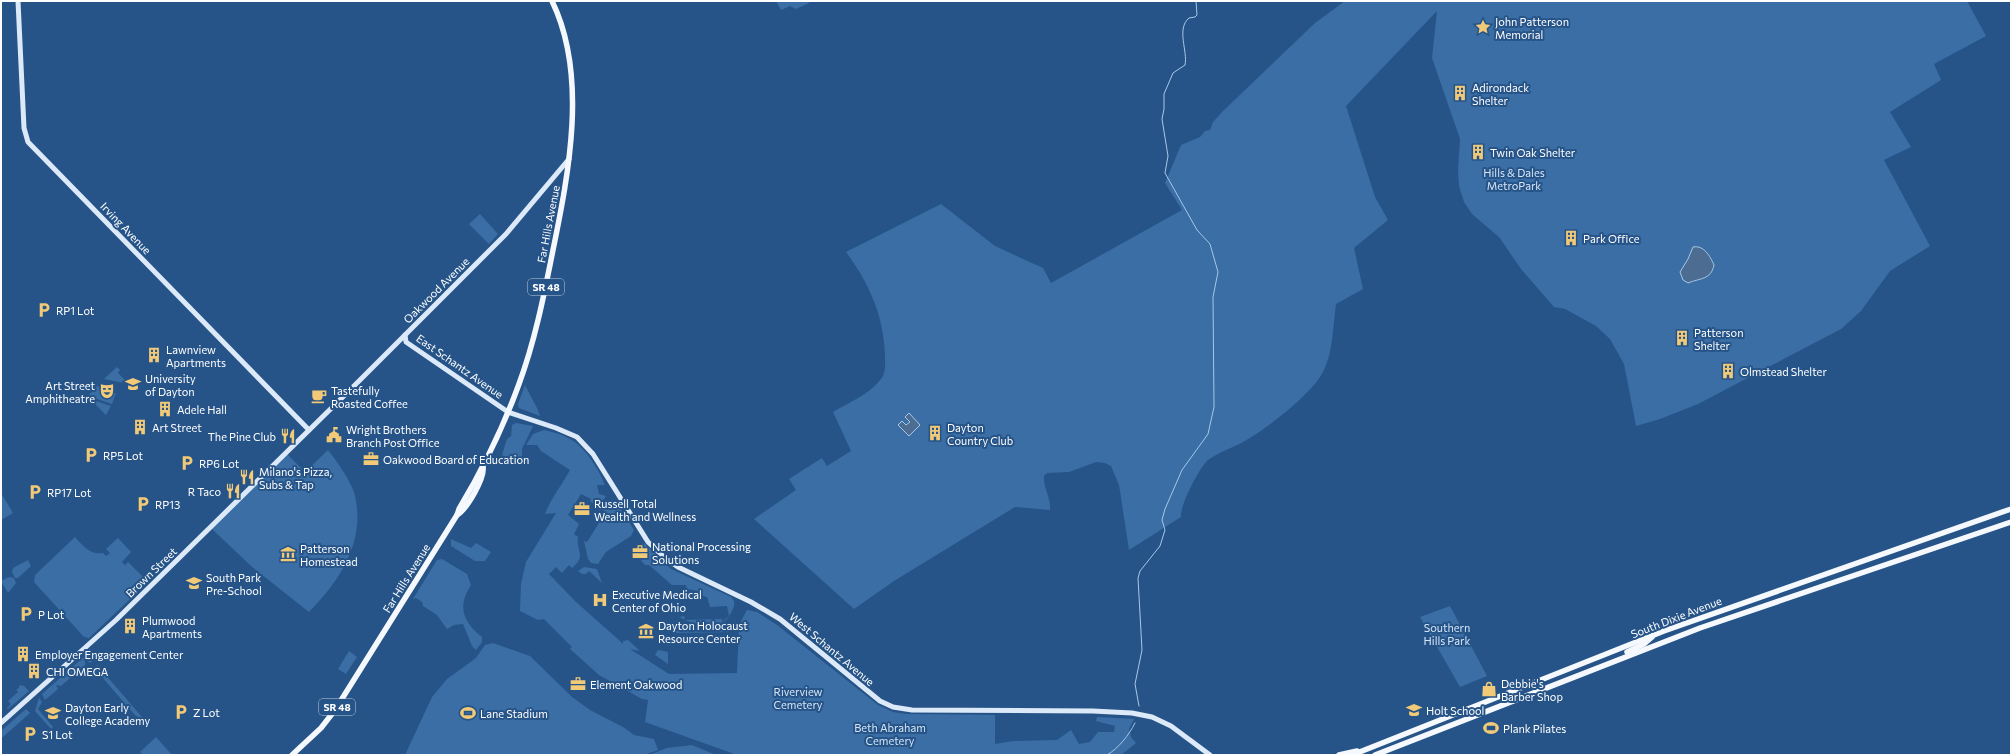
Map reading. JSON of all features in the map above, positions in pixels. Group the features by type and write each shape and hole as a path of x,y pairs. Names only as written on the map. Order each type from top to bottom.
{"main road":[{"name":"Far Hills Avenue","path":"292,755 328,720 458,515 459,509 483,467 508,412 519,383 540,316 570,158 572,106 570,58 565,32 552,1"},
{"name":"South Dixie Avenue","path":"1361,750 1594,660 1608,659 1629,651 1644,644 1654,636 1835,570 2011,509"},
{"path":"2002,512 2011,515"},
{"name":"South Dixie Avenue","path":"1375,755 1700,628 2011,522"},
{"path":"1339,755 1361,750"},
{"path":"1352,755 1361,750"}],"street":[{"name":"Irving Avenue","path":"18,1 24,128 28,142 309,430"},
{"name":"Oakwood Avenue","path":"309,430 506,234 570,158"},
{"name":"East Schantz Avenue","path":"404,335 406,342 508,412"},
{"name":"West Schantz Avenue","path":"508,412 556,428 577,438 593,454 648,542 665,558 678,567 750,602 780,619 873,696 884,703 893,707 912,710 1093,711 1132,713 1152,717 1170,726 1210,755"},
{"name":"Brown Street","path":"1,723 112,624 309,430"}],"green space":[{"path":"776,1 808,1 809,3 796,9 790,6 781,10"},
{"name":"Hills & Dales MetroPark","path":"1345,1 1967,1 1986,36 1934,64 1941,80 1890,112 1911,147 1884,160 1930,246 1890,271 1861,311 1841,329 1698,404 1660,419 1636,426 1624,364 1610,339 1596,326 1565,309 1554,307 1521,269 1499,237 1472,214 1464,202 1459,186 1458,170 1460,139 1432,58 1437,11 1346,106 1375,197 1388,220 1354,248 1363,289 1336,304 1331,348 1323,372 1309,391 1287,411 1243,442 1208,460 1204,464 1191,487 1184,504 1181,517 1129,550 1119,485 1111,466 1105,463 1096,462 1069,472 1047,473 1044,476 1044,480 1050,510 1015,507 894,581 854,609 754,519 796,490 789,479 822,458 827,466 851,451 833,412 871,389 884,374 884,341 882,327 874,301 862,276 846,252 941,204 995,246 1043,268 1051,283 1182,210 1165,183 1181,145 1200,137 1205,131 1210,130 1213,122 1223,111 1315,23"},
{"path":"480,214 498,234 489,244 469,224"},
{"path":"117,367 120,370 118,373 127,382 124,383 104,379"},
{"path":"525,385 540,416 519,408 518,404"},
{"path":"97,386 101,388 101,395 116,393 112,404 88,396"},
{"path":"90,399 111,406 106,415"},
{"path":"516,423 533,426 522,449 522,456 517,464 502,455 507,439 511,436 512,425"},
{"path":"544,430 568,438 580,446 595,465 605,485 597,485 599,494 606,496 596,510 593,507 594,504 590,501 591,499 581,494 568,515 579,524 574,534 578,537 580,554 579,560 572,568 569,565 562,573 556,567 549,574 575,601 623,644 623,641 628,640 640,651 630,649 669,674 737,673 739,625 747,610 757,612 777,625 878,705 893,712 906,714 995,715 995,744 1013,741 1057,740 1071,730 1079,744 1090,742 1098,732 1114,732 1115,726 1096,721 1097,717 1134,719 1129,729 1131,737 1136,743 1121,755 737,755 645,722 648,700 642,699 599,675 570,649 572,647 544,619 538,620 520,611 521,584 526,562 556,513 545,514 550,502 570,470 541,451 537,445 526,445 533,434"},
{"path":"328,450 346,476 354,492 357,509 357,526 354,542 341,572 321,600 309,612 251,566 211,528 286,453 305,472"},
{"path":"1,493 13,513 1,520"},
{"path":"610,500 616,501 634,530 631,536 606,552 598,564 591,563 588,559 584,541 587,542 604,515 602,513"},
{"path":"75,537 87,549 94,553 103,553 106,556 110,553 106,549 118,538 131,552 122,562 125,565 128,562 148,582 89,638 84,637 34,582 35,575"},
{"path":"451,539 471,548 476,543 491,552 485,561 475,561 451,546"},
{"path":"644,543 671,569 731,597 734,604 729,616 727,606 710,607 707,597 700,595 698,591 687,589 686,585 672,585 649,565 645,565 640,559 646,551 643,545"},
{"path":"442,559 467,574 471,585 464,600 463,607 466,619 470,626 482,637 482,642 476,650 472,646 463,624 454,625 447,629 437,615 423,606 422,602 416,598 413,599 437,560"},
{"path":"28,560 31,566 18,578 15,578 12,572 13,568"},
{"path":"584,567 597,569 602,583 589,571 586,574 582,574 578,571"},
{"path":"9,577 14,578 16,583 8,593 1,581"},
{"name":"Southern Hills Park","path":"1450,606 1487,676 1460,687 1420,617"},
{"path":"684,616 685,620 679,617"},
{"path":"729,616 721,623 707,626 685,620 722,619 722,622"},
{"path":"678,623 690,629 703,632 731,628 732,632 673,633 674,625"},
{"path":"493,643 530,656 572,697 590,710 623,727 634,735 654,739 658,750 644,755 405,755 432,697 447,679 476,658 485,645"},
{"path":"658,650 668,652 668,664 655,655"},
{"path":"349,651 357,657 346,674 338,669"},
{"path":"85,656 89,657 92,661 91,663 85,660 85,665 61,686 56,685 58,689 45,700 42,694"},
{"path":"97,665 148,724 135,715 95,669"},
{"path":"20,685 24,686 29,691 8,709 7,708 11,704 8,701 18,692 16,689 18,689"},
{"path":"39,698 42,702 38,709 53,727 51,729 35,711"},
{"path":"26,709 30,713 3,737 1,737 1,731"},
{"path":"156,737 172,755 143,755 140,752"},
{"path":"692,745 716,755 649,755 667,748"}],"shaded area":[{"path":"1693,247 1703,249 1714,265 1713,270 1708,276 1688,283 1683,280 1680,272"},
{"path":"909,413 920,425 909,436 898,425 902,421 906,425 910,422 905,417"}],"waterway":[{"path":"1139,706 1135,684 1142,650 1138,578 1140,571 1160,546 1165,530 1162,520 1165,509 1182,470 1208,434 1214,407 1213,297 1218,272 1210,244 1197,230 1165,173 1168,156 1162,119 1164,94 1173,73 1185,65 1186,59 1183,28 1189,18 1197,15 1196,1"},
{"path":"1107,755 1116,749 1130,732 1135,723"}],"place":[{"name":"John Patterson Memorial","path":"1483,27"},
{"name":"Adirondack Shelter","path":"1460,93"},
{"name":"Twin Oak Shelter","path":"1478,152"},
{"name":"Park Office","path":"1571,238"},
{"name":"RP1 Lot","path":"44,310"},
{"name":"Patterson Shelter","path":"1682,338"},
{"name":"Lawnview Apartments","path":"154,355"},
{"name":"Olmstead Shelter","path":"1728,371"},
{"name":"University of Dayton","path":"133,384"},
{"name":"Art Street Amphitheatre","path":"107,391"},
{"name":"Tastefully Roasted Coffee","path":"319,396"},
{"name":"Adele Hall","path":"165,409"},
{"name":"Art Street","path":"140,427"},
{"name":"Dayton Country Club","path":"935,433"},
{"name":"Wright Brothers Branch Post Office","path":"334,435"},
{"name":"The Pine Club","path":"288,436"},
{"name":"RP5 Lot","path":"91,455"},
{"name":"Oakwood Board of Education","path":"371,459"},
{"name":"RP6 Lot","path":"187,463"},
{"name":"Milano's Pizza, Subs & Tap","path":"247,477"},
{"name":"R Taco","path":"233,491"},
{"name":"RP17 Lot","path":"35,492"},
{"name":"RP13","path":"143,504"},
{"name":"Russell Total Wealth and Wellness","path":"582,509"},
{"name":"National Processing Solutions","path":"640,552"},
{"name":"Patterson Homestead","path":"288,554"},
{"name":"South Park Pre-School","path":"194,583"},
{"name":"Executive Medical Center of Ohio","path":"600,600"},
{"name":"P Lot","path":"26,614"},
{"name":"Plumwood Apartments","path":"130,626"},
{"name":"Dayton Holocaust Resource Center","path":"646,631"},
{"name":"Employer Engagement Center","path":"23,654"},
{"name":"CHI OMEGA","path":"34,671"},
{"name":"Element Oakwood","path":"578,684"},
{"name":"Debbie's Barber Shop","path":"1489,689"},
{"name":"Holt School","path":"1414,710"},
{"name":"Z Lot","path":"181,712"},
{"name":"Dayton Early College Academy","path":"53,713"},
{"name":"Lane Stadium","path":"468,713"},
{"name":"Plank Pilates","path":"1491,728"},
{"name":"S1 Lot","path":"30,734"}],"park label":[{"name":"Riverview Cemetery","path":"798,697"},
{"name":"Beth Abraham Cemetery","path":"890,733"}]}
